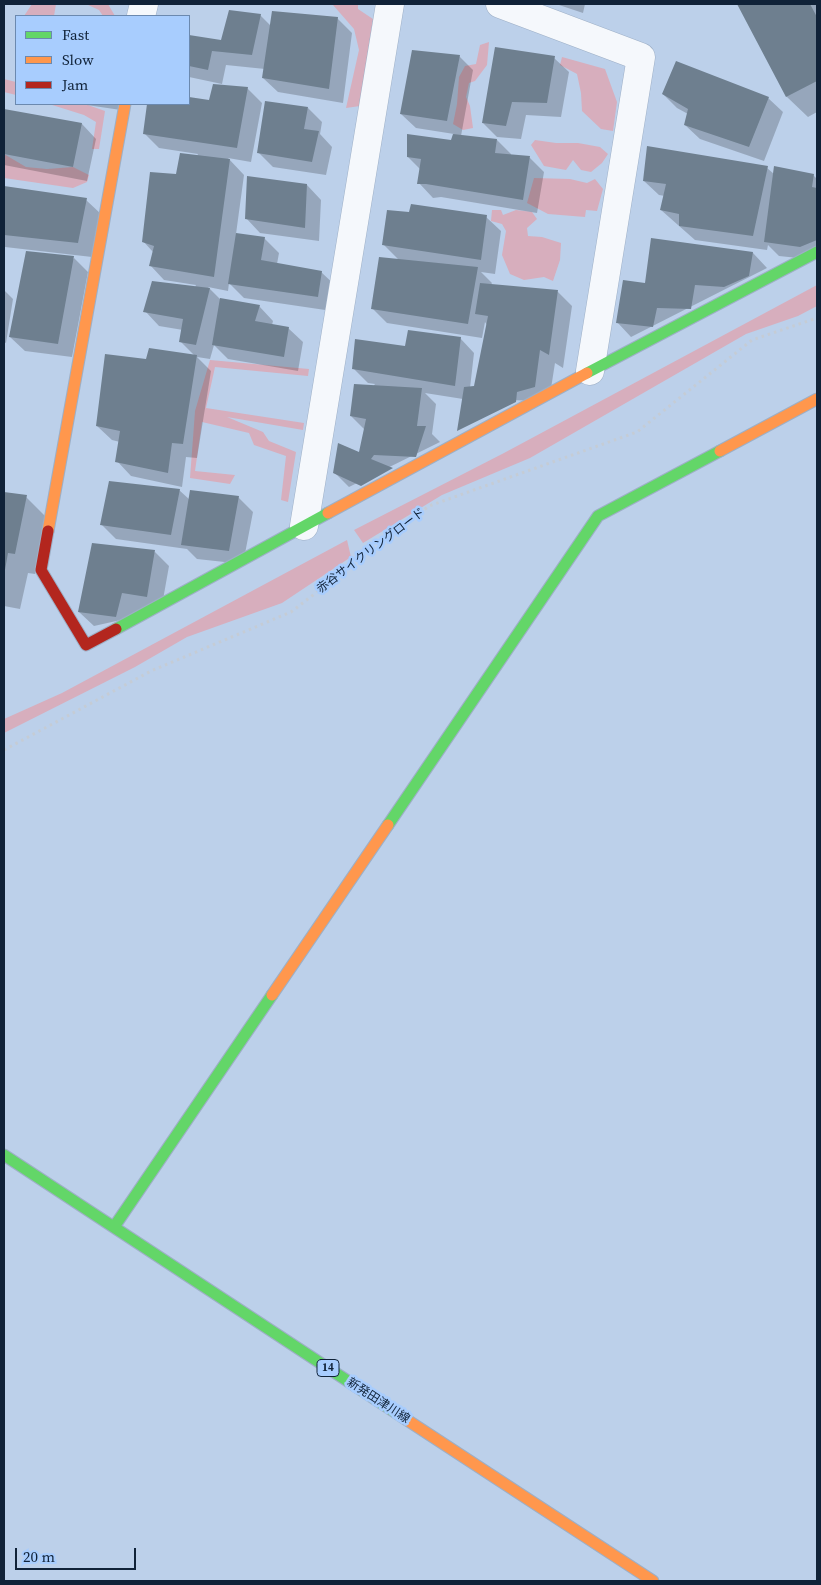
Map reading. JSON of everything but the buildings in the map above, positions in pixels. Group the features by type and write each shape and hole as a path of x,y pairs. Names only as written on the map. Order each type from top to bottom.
{"street":[{"path":"304,526 390,4"},
{"path":"500,4 641,57 590,371"},
{"path":"125,105 41,570 86,645 590,371 817,252"},
{"path":"114,1227 598,516 817,399"},
{"name":"新発田津川線","path":"4,1155 653,1581"}],"path":[{"name":"赤谷サイクリングロード","path":"4,750 151,671 291,612 429,506 637,432 752,340 817,318"}],"shaded area":[{"path":"32,4 56,4 54,15 25,15"},
{"path":"86,4 108,4 114,15 102,15 99,10"},
{"path":"326,4 358,4 358,9 373,19 360,106 346,108 359,50 354,29 333,5"},
{"path":"489,42 487,65 475,81 469,83 466,97 470,106 473,128 463,130 453,124 459,77 465,66 476,64 480,45"},
{"path":"562,57 605,69 617,102 613,131 601,129 582,111 577,74 560,65"},
{"path":"4,79 15,82 15,95 4,92"},
{"path":"52,105 88,105 105,111 99,149 92,149 96,122 84,115"},
{"path":"535,140 556,143 578,143 600,147 608,154 602,163 591,172 581,170 573,160 566,170 544,166 531,145"},
{"path":"4,154 26,167 47,169 73,167 89,175 87,182 73,188 4,178"},
{"path":"534,178 570,179 587,183 595,179 603,189 597,211 586,210 585,217 548,214 527,203"},
{"path":"492,210 501,210 503,215 516,210 532,212 537,219 527,228 528,236 542,237 561,243 560,260 553,281 544,277 524,280 510,274 502,255 506,231 502,224 491,221"},
{"path":"817,285 817,306 798,316 746,334 530,458 442,495 363,543 354,530 504,453"},
{"path":"210,360 309,369 308,376 215,367 206,408 304,423 303,430 227,417 263,432 269,441 296,452 288,502 281,500 286,456 254,445 249,433 202,422 195,471 235,475 230,484 190,478 195,411"},
{"path":"347,540 351,557 282,603 187,637 135,667 4,733 4,719 62,693"}],"traffic: fast":[{"path":"587,373 817,252"},
{"path":"388,825 598,516 720,451"},
{"path":"116,629 328,513"},
{"path":"114,1227 272,995"},
{"path":"4,1155 404,1418"}],"traffic: slow":[{"path":"48,531 125,105"},
{"path":"328,513 587,373"},
{"path":"720,451 817,399"},
{"path":"272,995 388,825"},
{"path":"404,1418 653,1581"}],"traffic: jam":[{"path":"48,531 41,570 86,645 116,629"}]}
